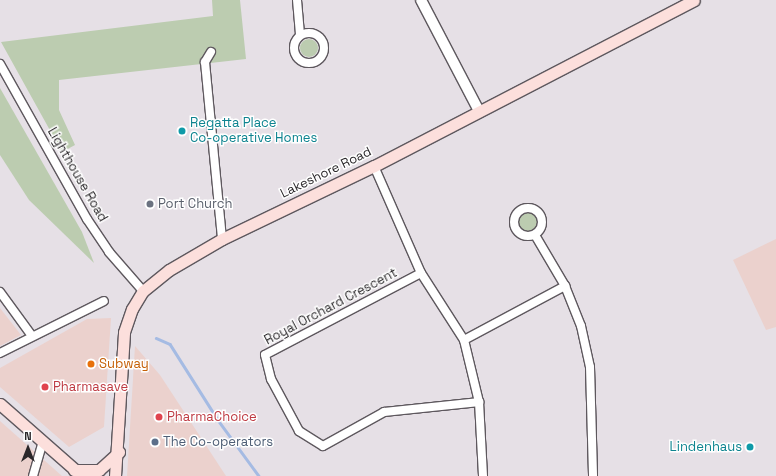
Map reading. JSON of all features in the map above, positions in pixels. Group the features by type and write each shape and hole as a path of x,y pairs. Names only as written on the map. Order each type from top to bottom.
{"main road":[{"name":"Lakeshore Road","path":"116,476 119,452 124,332 132,309 143,291 178,263 222,239 374,166 694,0"},
{"path":"0,404 78,473 99,470 119,452"}],"street":[{"path":"297,0 300,35"},
{"path":"421,0 479,111"},
{"path":"211,52 205,62 222,239"},
{"name":"Lighthouse Road","path":"0,64 87,220 109,252 143,291"},
{"path":"374,166 421,273 464,340 479,402 483,476"},
{"path":"535,235 565,286 581,326 590,367 593,476"},
{"name":"Royal Orchard Crescent","path":"421,273 265,355 271,379 299,431 323,446 384,412 479,402"},
{"path":"464,340 565,286"},
{"path":"0,292 32,336"},
{"path":"0,352 104,301"},
{"path":"33,476 43,441"}],"shaded area":[{"path":"776,239 776,327 766,330 733,260"},
{"path":"0,308 21,335 0,346"},
{"path":"111,318 104,427 69,447 0,387 0,368 87,319"},
{"path":"135,346 160,375 226,476 127,476"},
{"path":"0,421 62,476 0,476"}],"green space":[{"path":"212,0 240,0 246,59 59,80 59,110 75,145 62,152 1,42 213,16"},
{"path":"305,39 313,39 318,44 316,55 313,57 305,57 300,52 300,44"},
{"path":"0,88 82,232 94,263 29,200 0,155"},
{"path":"528,212 535,215 538,222 535,229 528,232 521,229 518,222 521,215"}],"waterway":[{"path":"156,338 170,344 218,420 259,476"}],"place":[{"name":"Regatta Place Co-operative Homes","path":"182,131"},
{"name":"Port Church","path":"150,204"},
{"name":"Subway","path":"91,364"},
{"name":"Pharmasave","path":"45,387"},
{"name":"PharmaChoice","path":"159,417"},
{"name":"The Co-operators","path":"155,442"},
{"name":"Lindenhaus","path":"750,447"}]}
